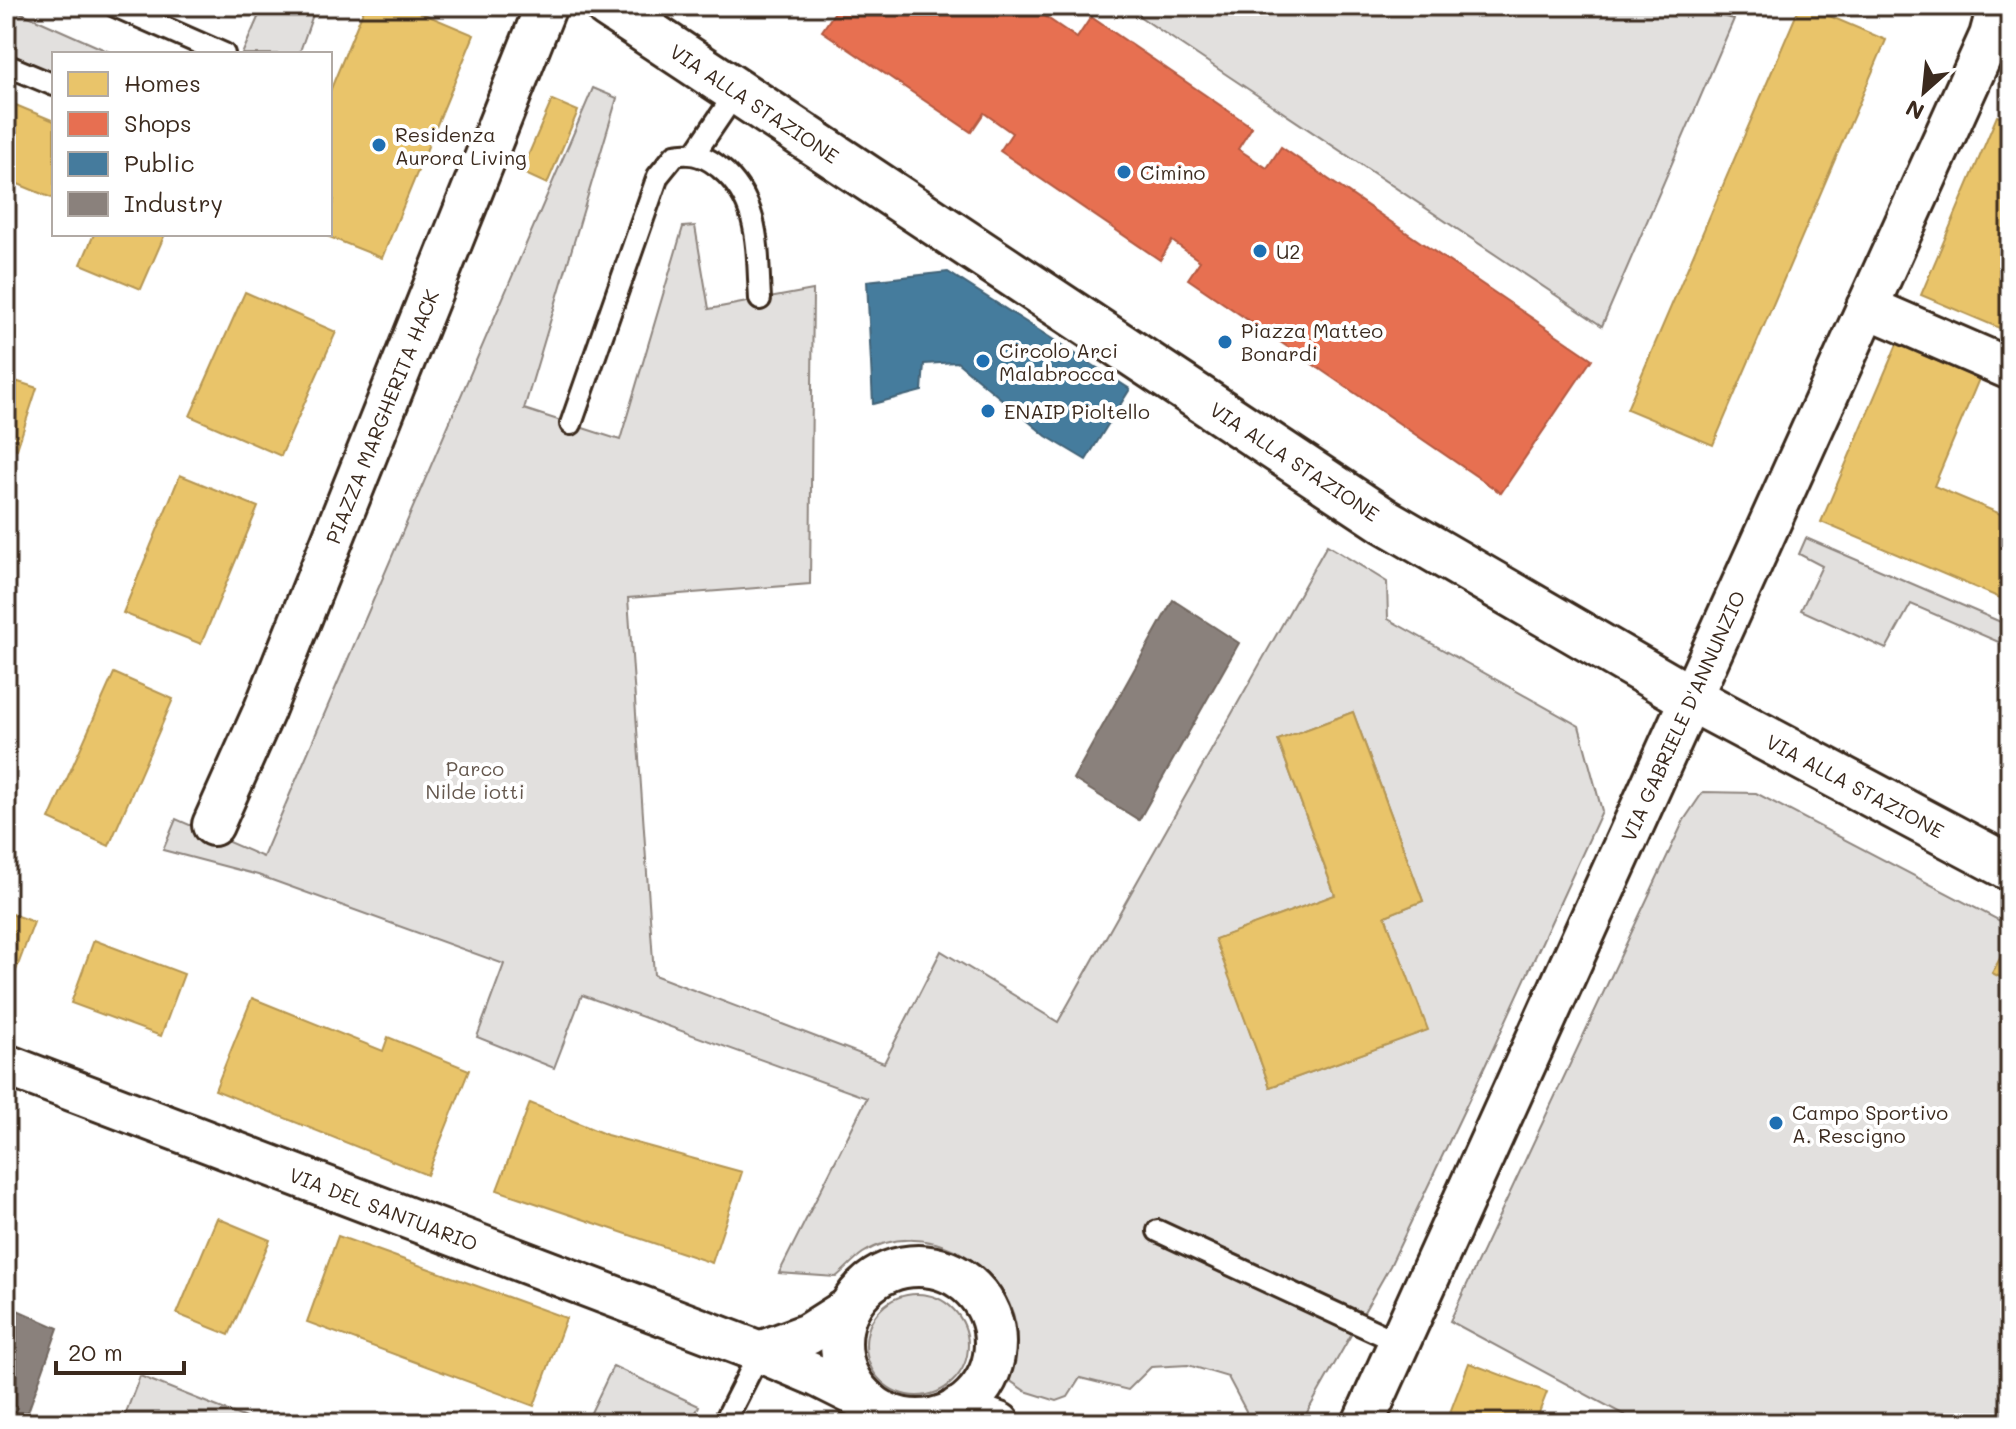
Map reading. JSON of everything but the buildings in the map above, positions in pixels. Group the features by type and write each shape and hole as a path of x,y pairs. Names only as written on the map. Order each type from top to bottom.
{"street":[{"name":"PIAZZA MARGHERITA HACK","path":"213,825 264,711 546,6"},
{"name":"VIA ALLA STAZIONE","path":"608,6 1385,521 1690,698 2010,868"},
{"name":"VIA GABRIELE D'ANNUNZIO","path":"1363,1423 1990,36 1996,14 1994,6"},
{"path":"1867,307 2010,369"},
{"name":"VIA DEL SANTUARIO","path":"6,1065 760,1352 869,1402"},
{"path":"925,1266 960,1278 973,1289 992,1320 994,1357 979,1390 958,1408 935,1418 917,1419 892,1414 869,1402 846,1371 841,1349 842,1328 849,1308 860,1292 889,1271 925,1266"},
{"path":"760,1352 808,1334 849,1308"},
{"path":"958,1408 999,1423"}],"lane":[{"path":"115,6 219,52"},
{"path":"6,65 52,84"},
{"path":"695,153 737,91"},
{"path":"571,424 658,176 675,155 695,153 714,163 729,175 747,200 756,235 760,299"},
{"path":"1158,1231 1400,1343"},
{"path":"724,1423 760,1352"}],"green space":[{"path":"6,6 110,52 52,52 52,72 6,52"},
{"path":"263,6 316,6 300,52 243,52"},
{"path":"1124,6 1676,6 1734,19 1602,326"},
{"name":"Parco Nilde iotti","path":"593,88 617,98 524,409 620,440 683,227 695,226 709,309 813,290 810,584 628,598 654,975 884,1063 941,951 1058,1022 1327,545 1387,582 1388,619 1579,726 1602,811 1390,1266 1301,1423 1245,1423 1246,1411 1228,1377 1188,1365 1151,1367 1128,1390 1080,1378 1068,1397 1057,1401 1025,1391 1009,1380 1015,1353 1016,1326 1009,1303 996,1282 978,1265 957,1251 934,1243 910,1240 886,1243 863,1253 836,1277 779,1273 867,1098 582,995 554,1068 477,1037 504,964 258,875 163,850 176,819 263,857","holes":["1353,712 1423,901 1385,916 1427,1030 1270,1087 1216,939 1335,895 1278,740"]},
{"path":"1806,538 2010,626 2010,647 1911,604 1886,649 1801,610 1822,566 1799,554"},
{"name":"Campo Sportivo A. Rescigno","path":"1703,792 1756,793 2010,926 2010,1423 1639,1423 1450,1321 1684,820"},
{"path":"917,1294 946,1302 960,1316 968,1345 960,1374 946,1388 917,1396 888,1388 874,1374 866,1345 874,1316 888,1302"},
{"path":"613,1366 699,1406 691,1423 586,1423"},
{"path":"140,1376 258,1423 122,1423"}],"place":[{"name":"Residenza Aurora Living","path":"379,145"},
{"name":"Cimino","path":"1124,172"},
{"name":"U2","path":"1260,251"},
{"name":"Piazza Matteo Bonardi","path":"1225,342"},
{"name":"Circolo Arci Malabrocca","path":"983,361"},
{"name":"ENAIP Pioltello","path":"988,411"},
{"name":"Campo Sportivo A. Rescigno","path":"1776,1123"}]}
